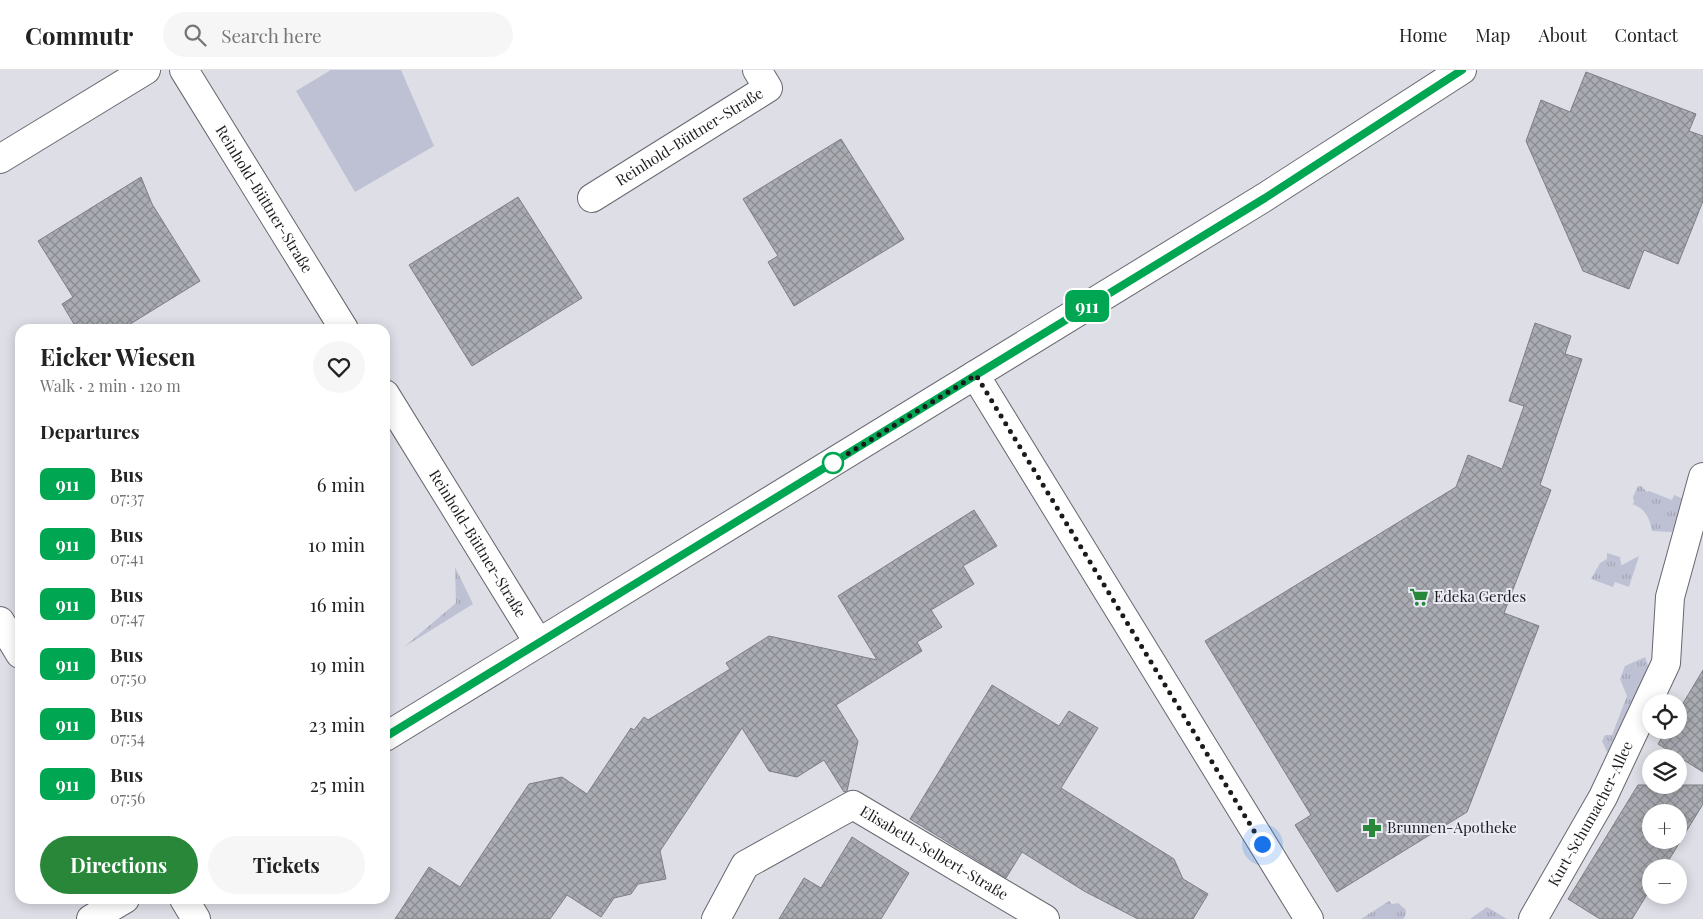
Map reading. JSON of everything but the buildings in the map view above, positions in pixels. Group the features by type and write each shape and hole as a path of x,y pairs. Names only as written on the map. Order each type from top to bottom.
{"street":[{"path":"0,159 146,70"},
{"name":"Reinhold-Büttner-Straße","path":"184,70 341,324"},
{"name":"Reinhold-Büttner-Straße","path":"592,198 768,88 757,70"},
{"path":"390,734 1280,188 1462,70"},
{"path":"976,375 1299,916"},
{"name":"Reinhold-Büttner-Straße","path":"390,402 538,642"},
{"name":"Kurt-Schumacher-Allee","path":"1533,919 1603,796 1666,663 1670,597 1703,477"},
{"path":"0,622 15,646"},
{"name":"Elisabeth-Selbert-Straße","path":"716,919 745,865 853,804 1045,919"},
{"path":"91,919 116,904"},
{"path":"187,904 196,919"}],"green space":[{"path":"331,70 401,70 434,146 355,192 296,91"},
{"path":"1638,486 1641,486 1647,492 1649,491 1672,500 1674,495 1684,499 1672,532 1652,531 1646,514 1641,508 1632,504 1634,503 1633,497"},
{"path":"1607,553 1620,557 1622,565 1639,556 1629,587 1615,582 1613,587 1591,579 1600,563 1607,559"},
{"path":"455,567 473,604 404,647 456,603"},
{"path":"1645,657 1649,668 1616,755 1607,752 1602,741 1605,735 1612,735 1627,696 1620,679 1625,666"},
{"path":"1389,901 1392,904 1398,903 1406,910 1403,919 1361,919"},
{"path":"1487,907 1507,919 1470,919"}],"bus line":[{"name":"911","path":"390,734 1265,198 1462,70"}],"place":[{"name":"Edeka Gerdes","path":"1419,597"},
{"name":"Brunnen-Apotheke","path":"1372,828"}],"route":[{"path":"833,463 976,375 1262,844"}]}
